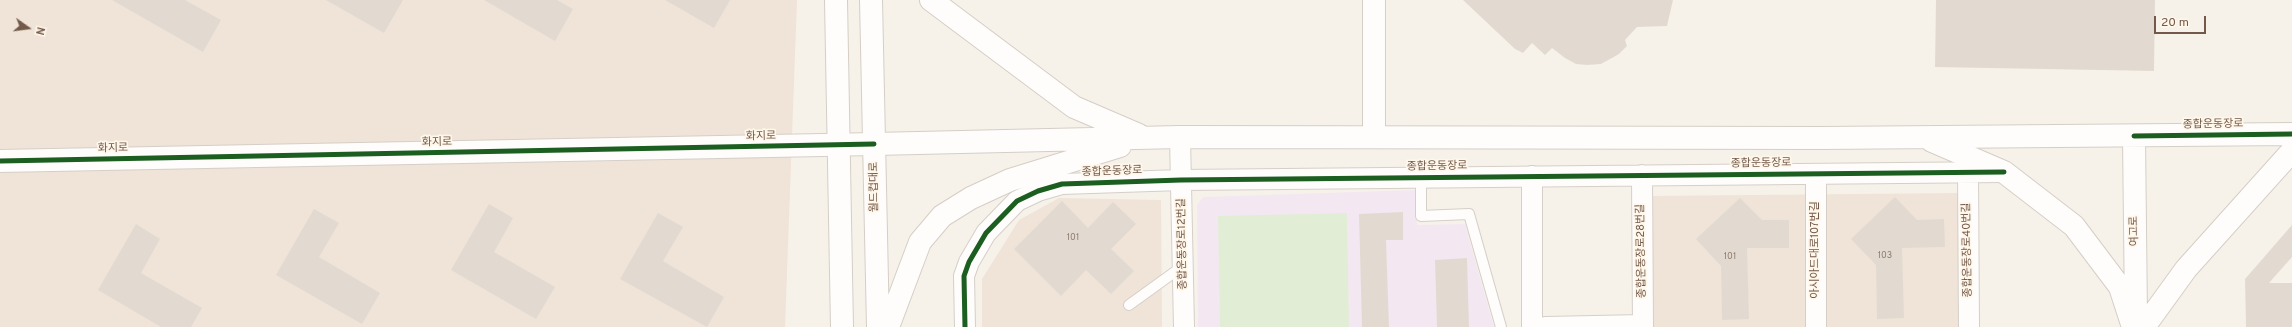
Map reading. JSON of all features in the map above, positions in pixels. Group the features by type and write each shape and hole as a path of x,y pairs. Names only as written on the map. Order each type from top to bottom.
{"main road":[{"path":"836,0 842,327"},
{"name":"월드컵대로","path":"871,0 878,327"},
{"path":"931,0 1074,107 1145,138"},
{"path":"1374,0 1374,137"},
{"name":"종합운동장로","path":"874,144 1145,138 1923,137 2292,134"},
{"name":"여고로","path":"2134,136 2136,327"},
{"path":"1923,137 2004,172 2074,226 2120,287 2133,327"},
{"path":"888,327 920,242 942,216 971,198 1010,180 1145,138"},
{"name":"화지로","path":"0,161 839,146 874,144"},
{"path":"2144,327 2186,269 2292,151"}],"street":[{"name":"종합운동장로12번길","path":"1180,138 1184,327"},
{"name":"종합운동장로40번길","path":"1968,172 1969,327"},
{"name":"종합운동장로","path":"965,327 964,276 969,262 986,232 1017,201 1038,191 1062,184 1181,180 2004,172"},
{"name":"아시아드대로107번길","path":"1816,174 1816,327"},
{"name":"종합운동장로28번길","path":"1642,175 1643,326"},
{"path":"1532,176 1532,327"},
{"path":"1545,327 1643,326"}],"lane":[{"path":"1421,177 1421,216 1468,214 1501,327"},
{"path":"1129,305 1183,266"}],"shaded area":[{"path":"0,0 797,0 785,327 0,327"},
{"path":"1415,190 1417,225 1465,224 1494,327 1198,327 1197,205 1203,197"},
{"path":"1959,193 1959,327 1652,327 1651,196"},
{"path":"1059,198 1161,200 1162,327 982,327 982,279 1019,220"}],"green space":[{"path":"1347,213 1349,327 1220,327 1218,216"}],"building":[{"path":"112,0 185,0 221,20 203,52"},
{"path":"326,0 403,0 384,33"},
{"path":"484,0 557,0 573,9 555,41"},
{"path":"665,0 730,0 714,28"},
{"path":"1463,0 1673,0 1667,26 1637,27 1625,40 1627,46 1619,54 1601,64 1587,65 1576,64 1552,48 1545,55 1532,43 1523,53 1515,49"},
{"path":"1936,0 2155,0 2154,71 1935,67"},
{"path":"1895,197 1917,220 1944,219 1945,247 1902,248 1904,318 1877,319 1876,265 1851,239"},
{"path":"1740,198 1762,220 1789,220 1789,248 1747,248 1749,319 1722,320 1721,266 1696,239"},
{"path":"1062,201 1088,228 1113,202 1136,224 1111,249 1134,271 1111,294 1086,270 1061,296 1014,249"},
{"path":"489,204 513,218 494,252 555,287 536,319 451,270"},
{"path":"314,209 339,223 319,257 380,293 362,324 276,275"},
{"path":"1403,212 1403,240 1386,240 1389,327 1362,327 1359,214"},
{"path":"658,213 683,227 663,261 724,297 707,327 620,279"},
{"path":"136,224 160,239 141,273 202,308 191,327 161,327 98,290"},
{"path":"2292,225 2292,257 2269,283 2292,283 2292,327 2246,327 2245,279"},
{"path":"1467,258 1469,327 1437,327 1435,260"}],"cycle path":[{"path":"2134,136 2292,134"},
{"path":"0,161 874,144"},
{"path":"965,327 964,276 969,262 986,233 1017,201 1038,191 1062,184 1181,180 2004,172"}]}
